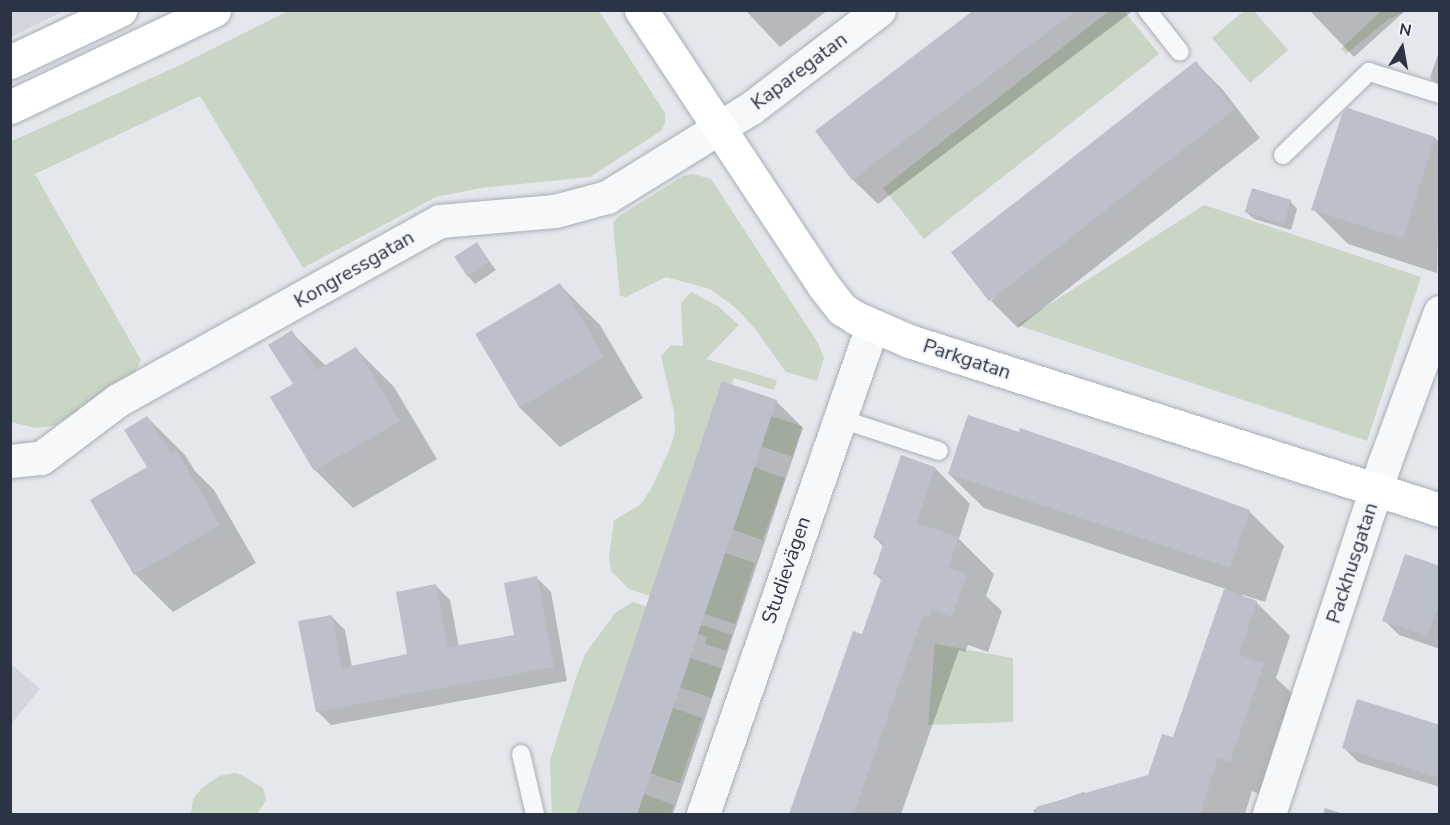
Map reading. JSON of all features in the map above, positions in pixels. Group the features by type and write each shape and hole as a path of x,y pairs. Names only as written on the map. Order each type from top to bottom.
{"street":[{"path":"10,62 120,10"},
{"path":"10,107 214,10"},
{"name":"Parkgatan","path":"641,10 717,129 832,298 842,309 872,326 909,341 1440,510"},
{"name":"Kaparegatan","path":"717,129 751,108 879,10"},
{"name":"Kongressgatan","path":"10,461 41,458 118,400 432,225 464,217 555,211 582,206 607,197 717,129"},
{"name":"Packhusgatan","path":"1269,814 1376,490 1440,312"},
{"name":"Studievägen","path":"703,814 838,418 872,326"}],"lane":[{"path":"1147,10 1180,52"},
{"path":"1283,155 1369,72 1440,94"},
{"path":"838,418 939,451"},
{"path":"521,754 536,814"}],"shaded area":[{"path":"11,10 64,10 64,11 11,37"},
{"path":"10,663 40,689 11,724 10,724"}],"green space":[{"path":"290,10 599,11 665,113 665,123 661,131 590,177 481,188 436,197 303,268 200,96 35,174 141,360 134,375 54,426 35,428 11,422 10,142 180,65"},
{"path":"1110,10 1124,11 1159,54 924,239 883,188"},
{"path":"1245,10 1254,11 1288,50 1250,83 1212,38"},
{"path":"1381,11 1407,11 1389,19 1346,54 1341,49"},
{"path":"693,174 711,179 818,343 824,358 817,381 786,372 756,330 736,308 710,289 666,277 626,297 620,296 613,223 616,218 683,176"},
{"path":"1204,205 1421,277 1367,441 1017,325"},
{"path":"691,292 718,306 739,325 706,359 777,380 774,390 734,378 732,384 722,382 655,580 725,553 755,563 735,624 629,589 611,571 609,558 614,520 640,505 650,491 669,451 675,432 674,412 661,356 671,345 683,346 681,303"},
{"path":"771,416 802,426 792,457 761,446"},
{"path":"754,467 785,478 762,540 731,529"},
{"path":"633,602 732,635 726,651 705,644 707,637 652,619 650,627 640,624 576,814 552,814 550,760 585,654 616,612"},
{"path":"935,644 1013,658 1013,722 928,725"},
{"path":"690,658 721,668 712,698 680,687"},
{"path":"673,708 702,718 680,783 651,773"},
{"path":"235,773 263,788 266,800 258,813 191,814 193,799 202,788 219,776"},
{"path":"644,794 674,805 671,814 637,814"}],"building":[{"path":"974,10 1077,10 852,180 815,131"},
{"path":"1196,61 1234,110 989,301 951,252"},
{"path":"1348,108 1435,137 1403,239 1311,210 1342,114"},
{"path":"1252,188 1291,200 1284,224 1245,212"},
{"path":"477,242 490,262 467,277 454,257"},
{"path":"560,283 604,357 519,408 475,334"},
{"path":"292,330 317,370 356,347 400,421 314,471 270,397 293,384 268,345"},
{"path":"722,381 777,400 637,814 576,814"},
{"path":"968,415 1019,432 1020,428 1250,510 1230,568 948,474"},
{"path":"147,416 171,453 176,450 220,525 134,575 90,500 147,467 124,430"},
{"path":"901,455 935,467 917,523 959,537 948,568 967,574 952,617 932,610 930,617 923,615 854,814 789,814 853,631 862,634 882,577 873,574 884,542 873,538"},
{"path":"1405,554 1440,566 1440,601 1428,636 1382,621"},
{"path":"537,576 554,667 316,712 298,621 332,615 342,668 407,654 396,592 436,584 448,647 514,635 504,583"},
{"path":"1224,589 1257,601 1239,655 1264,663 1230,762 1218,758 1200,814 1037,814 1036,807 1148,775 1162,734 1173,737"},
{"path":"1357,699 1440,725 1440,778 1342,748"}]}
